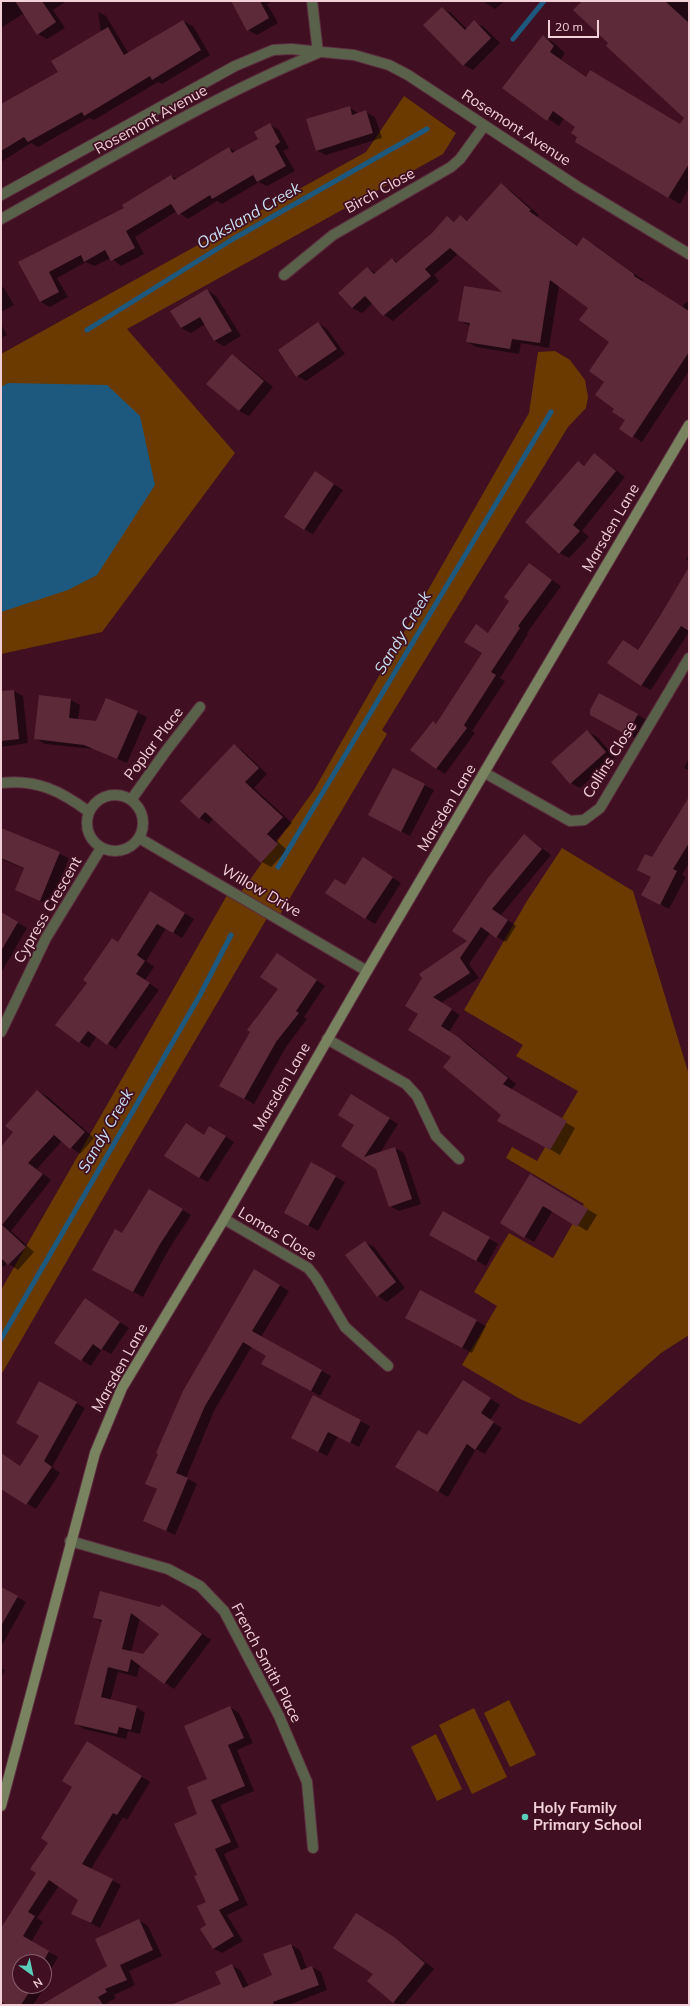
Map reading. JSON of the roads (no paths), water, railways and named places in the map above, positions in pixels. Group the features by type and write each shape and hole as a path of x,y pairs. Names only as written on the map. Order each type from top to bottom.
{"main road":[{"name":"Marsden Lane","path":"1,1806 3,1792 95,1453 122,1388 224,1219 327,1039 689,425"}],"street":[{"path":"312,1 318,53"},
{"name":"Rosemont Avenue","path":"1,195 236,66 256,56 273,50 291,49 318,53 354,55 389,65 420,82 484,126 578,187 689,254"},
{"name":"Rosemont Avenue","path":"1,219 230,93 277,70 318,53"},
{"name":"Birch Close","path":"284,275 333,235 451,167 460,159 484,126"},
{"name":"Collins Close","path":"485,773 570,821 584,820 600,808 689,658"},
{"name":"Poplar Place","path":"131,800 200,707"},
{"path":"1,783 32,783 47,787 65,794 89,812"},
{"path":"120,795 131,800 139,808 143,817 143,828 139,838 132,846 122,851 111,851 101,848 93,841 88,832 87,822 89,812 97,802 108,796 120,795"},
{"name":"Willow Drive","path":"139,838 367,971"},
{"name":"Cypress Crescent","path":"1,1032 46,938 101,848"},
{"path":"327,1039 413,1090 436,1136 459,1159"},
{"name":"Lomas Close","path":"224,1219 308,1268 316,1278 345,1327 388,1366"},
{"name":"French Smith Place","path":"70,1541 168,1569 200,1586 224,1612 279,1716 307,1782 313,1848"}],"water":[{"path":"8,383 107,385 140,416 155,485 97,575 68,590 1,612 1,387"}],"waterway":[{"name":"Oaksland Creek","path":"513,39 544,1"},
{"name":"Oaksland Creek","path":"87,330 233,239 427,129"},
{"name":"Sandy Creek","path":"278,867 551,412"},
{"name":"Sandy Creek","path":"1,1339 200,995 231,935"}],"place":[{"name":"Holy Family Primary School","path":"525,1817"}]}
